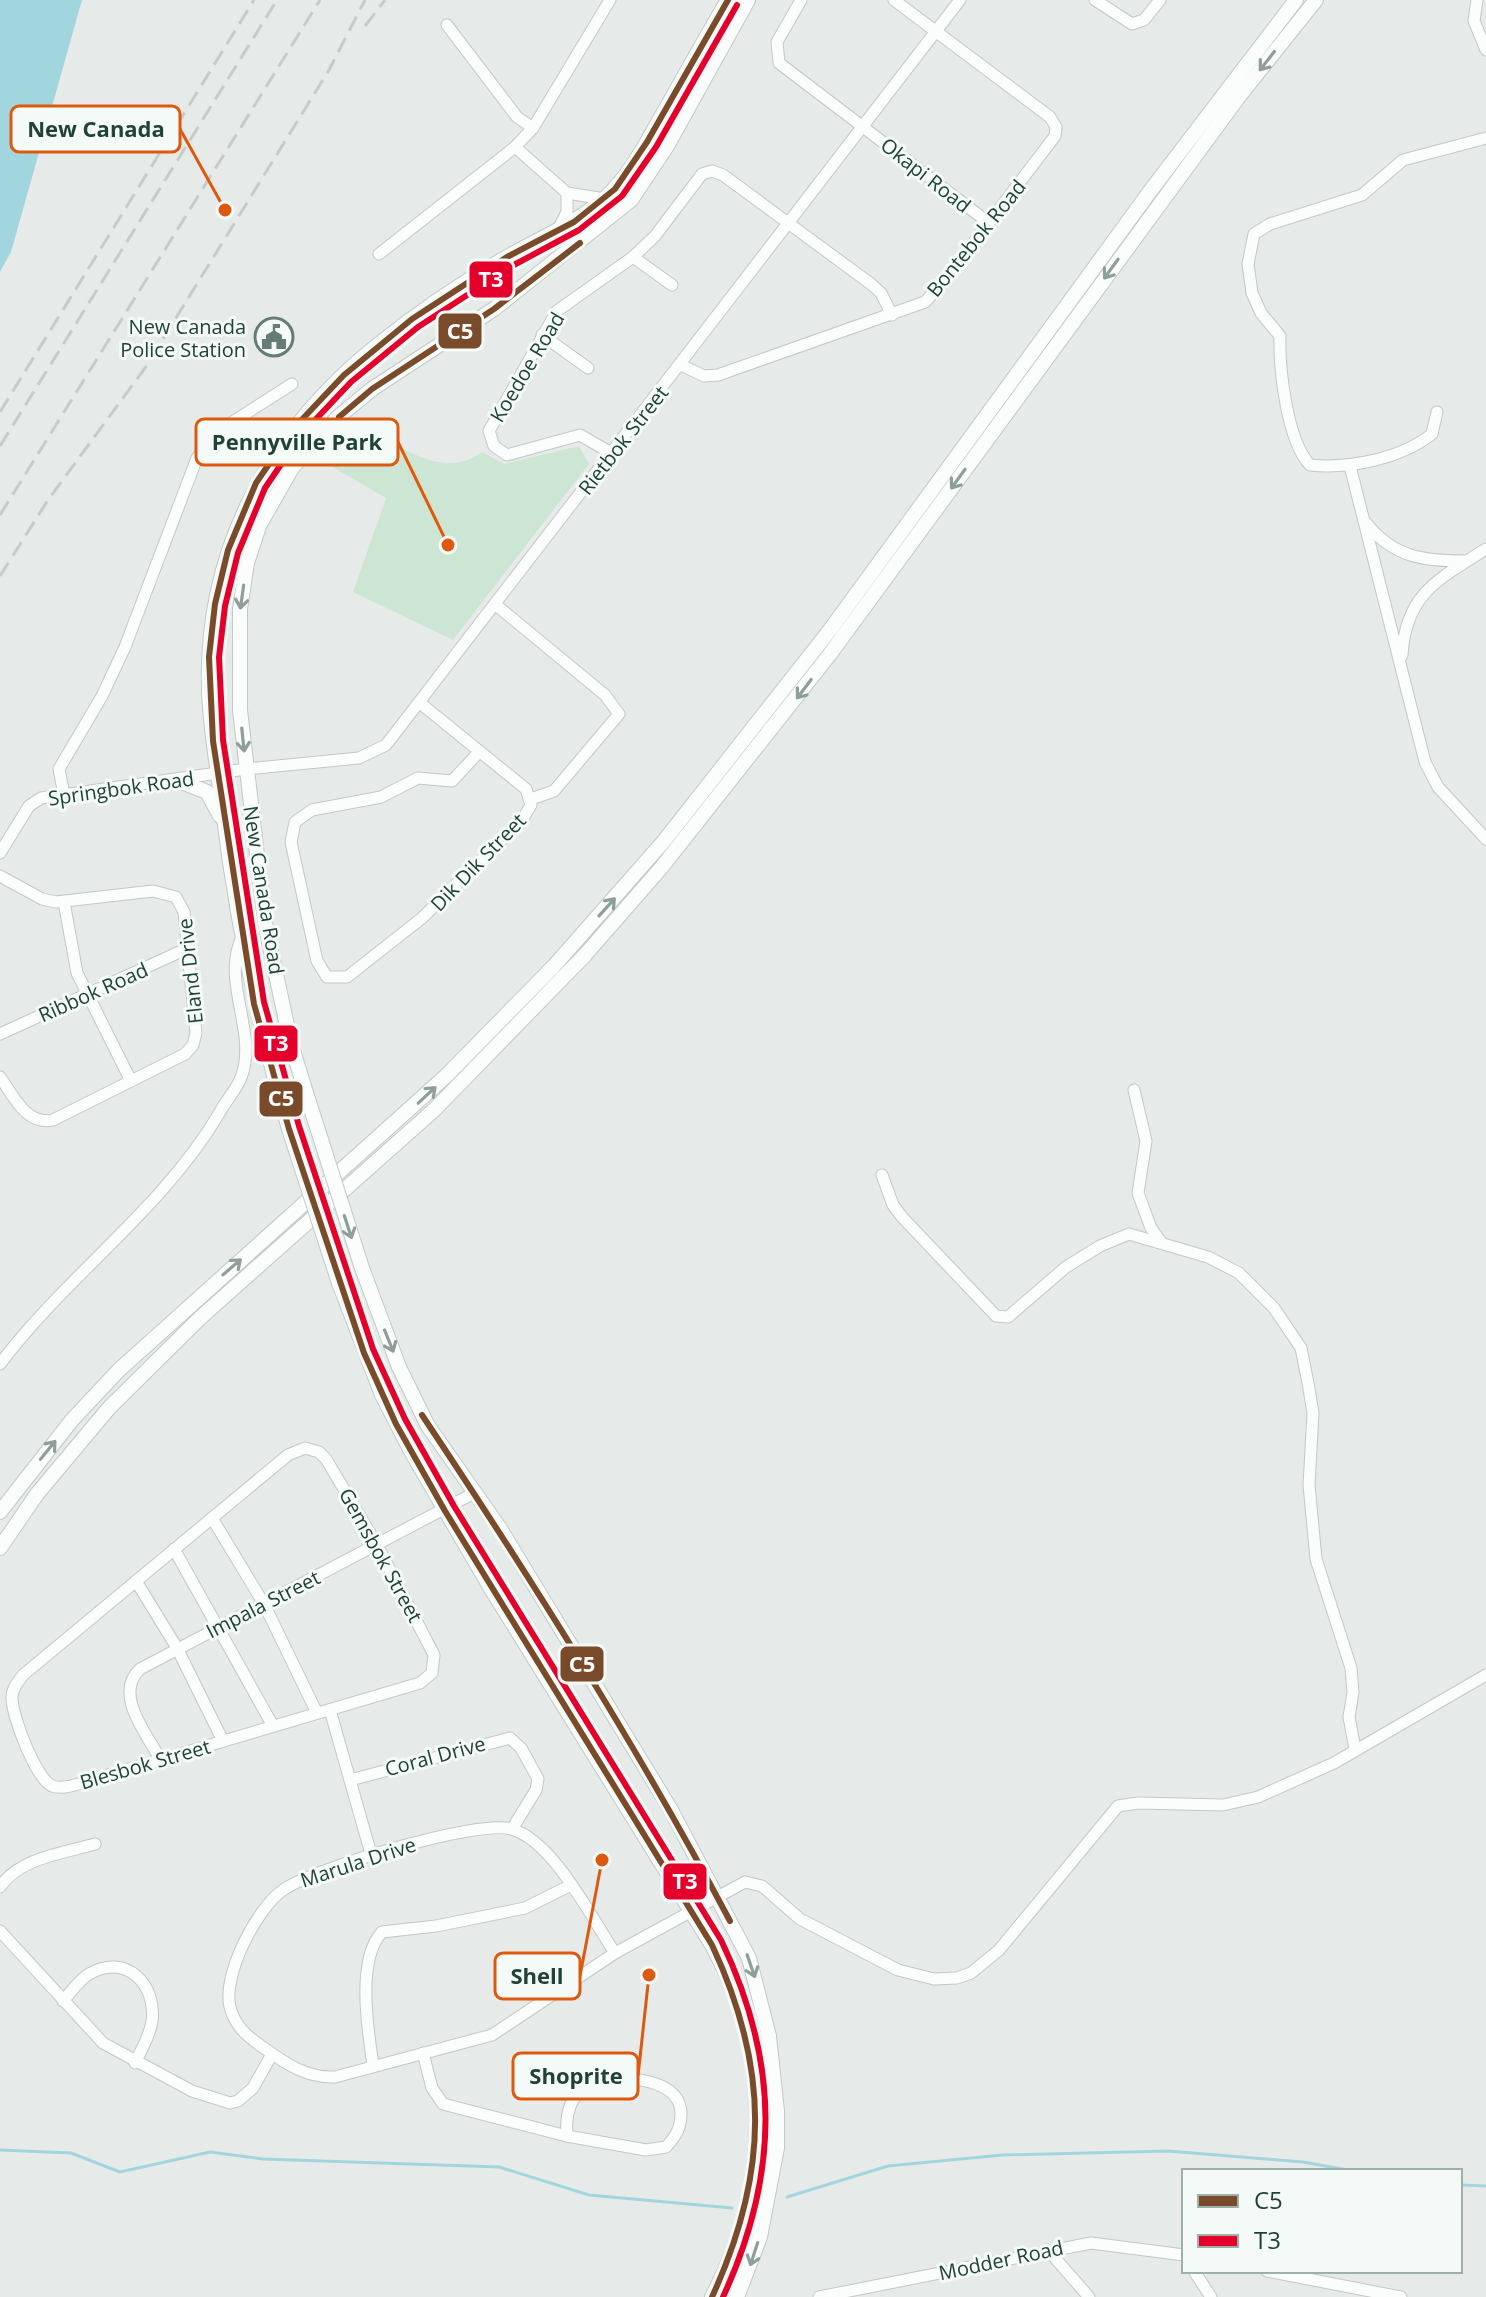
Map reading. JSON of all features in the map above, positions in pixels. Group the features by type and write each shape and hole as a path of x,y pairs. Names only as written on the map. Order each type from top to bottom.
{"main road":[{"name":"New Canada Road","path":"712,2297 732,2255 755,2173 759,2118 748,2032 727,1973 691,1909 445,1511 382,1395 339,1283 265,1050 242,937 209,690 215,604 238,521 272,456 319,398 386,339 488,268 557,231 605,199 640,153 728,0"},
{"name":"New Canada Road","path":"737,2297 767,2209 775,2166 777,2111 766,2019 749,1958 664,1797 476,1492 419,1410 362,1268 291,1044 265,923 246,769 238,648 242,591 259,526 280,485 305,452 351,406 494,309 620,211 643,185 667,146 748,0"},
{"path":"0,1512 72,1420 119,1370 446,1076 554,966 664,841 820,642 1169,167 1296,0"},
{"path":"0,1548 37,1494 109,1408 200,1318 434,1110 585,955 661,868 830,654 1237,99 1316,0"},
{"path":"179,781 207,792 225,827"}],"street":[{"path":"379,254 515,147 533,128 610,0"},
{"name":"Okapi Road","path":"801,0 777,42 777,58 803,84 989,223"},
{"path":"894,0 936,31"},
{"name":"Rietbok Street","path":"220,773 369,755 393,738 960,0"},
{"path":"1095,0 1132,24 1144,20 1160,0"},
{"path":"1477,0 1474,21 1486,50"},
{"path":"447,25 517,117 533,128"},
{"name":"Bontebok Road","path":"681,365 704,376 718,375 892,315 930,298 989,223 1053,139 1056,127 1050,117 936,31"},
{"path":"1437,412 1432,434 1421,443 1350,466 1310,465 1300,455 1279,356 1280,336 1261,313 1252,293 1248,264 1250,243 1254,234 1270,224 1362,195 1403,160 1486,138"},
{"path":"515,147 567,193 605,199"},
{"name":"Koedoe Road","path":"613,454 580,435 510,455 491,440 492,424 561,307 633,257 666,224 693,182 708,172 723,175 871,284 881,293 892,315"},
{"path":"557,231 567,212 567,193"},
{"path":"633,257 672,285"},
{"path":"542,335 588,368"},
{"path":"64,795 59,769 102,696 125,647 197,458 217,432 292,384"},
{"path":"1350,466 1425,762 1438,787 1486,839"},
{"path":"1363,520 1389,547 1405,555 1419,559 1466,561"},
{"path":"1402,668 1410,616 1421,596 1437,579 1486,549"},
{"path":"496,605 605,695 619,714 557,788 531,799"},
{"path":"420,703 479,752"},
{"name":"Dik Dik Street","path":"479,752 526,789 531,799 522,820 422,918 347,977 334,979 323,974 317,961 291,842 295,822 312,810 381,797 418,778 452,781 479,752"},
{"name":"Springbok Road","path":"0,853 29,806 41,798 220,773"},
{"name":"Eland Drive","path":"0,876 42,899 64,902 153,891 169,893 184,909 196,1033 193,1045 185,1054 53,1120 42,1122 23,1110 0,1077"},
{"path":"64,902 72,954 87,994 131,1081"},
{"path":"0,1364 82,1271 163,1189 208,1134 242,1076 243,1047 234,972 242,937"},
{"name":"Ribbok Road","path":"0,1034 186,949"},
{"path":"1134,1090 1146,1141 1138,1193 1151,1228 1162,1242"},
{"path":"882,1175 893,1205 902,1217 996,1316 1008,1317 1066,1267 1114,1239 1129,1234 1208,1257 1239,1273 1274,1308 1301,1348 1313,1413 1309,1485 1316,1559 1351,1668 1353,1692 1349,1717 1355,1749"},
{"name":"Blesbok Street","path":"309,1448 293,1451 30,1667 13,1690 12,1704 38,1774 53,1786 88,1781 420,1683 432,1673"},
{"name":"Gemsbok Street","path":"309,1448 323,1455 377,1545 434,1655 432,1673"},
{"name":"Impala Street","path":"160,1759 132,1706 129,1684 140,1669 476,1492"},
{"path":"212,1518 324,1712 350,1780 371,1854"},
{"path":"174,1549 273,1726"},
{"path":"136,1581 177,1648 223,1741"},
{"name":"Marula Drive","path":"512,1829 437,1838 371,1854 287,1887 257,1917 240,1953 229,2004 243,2032 272,2054 315,2077 335,2077 492,2035 615,1953 745,1882 762,1886 800,1919 898,1970 934,1979 957,1978 971,1973 999,1950 1118,1806 1128,1803 1193,1806 1246,1801 1306,1779 1486,1675"},
{"name":"Coral Drive","path":"350,1780 510,1738 521,1748 538,1779 536,1790 512,1829"},
{"path":"512,1829 539,1846 571,1885 615,1953"},
{"path":"0,1887 13,1872 95,1844"},
{"path":"373,2065 365,2011 371,1952 382,1932 436,1926 525,1908 571,1885"},
{"path":"0,1931 103,2043 135,2063 192,2091 230,2103 246,2097 272,2054"},
{"path":"63,2001 81,1980 100,1969 118,1967 140,1977 151,1993 152,2022 135,2063"},
{"path":"423,2053 432,2088 443,2104 567,2136 658,2150 675,2138 680,2126 679,2101 662,2086 609,2076 599,2078 584,2086 570,2104 565,2115 567,2136"},
{"name":"Modder Road","path":"819,2297 1048,2250 1106,2243 1182,2255"},
{"path":"1048,2250 1089,2297"},
{"path":"1195,2273 1211,2297"},
{"path":"1277,2273 1401,2297"}],"green space":[{"path":"364,427 407,451 437,462 467,460 482,452 504,464 579,446 589,464 453,640 353,592 386,498 329,465"}],"water":[{"path":"0,0 82,0 11,252 0,272"}],"waterway":[{"path":"0,2150 71,2153 120,2172 210,2152 263,2159 499,2167 589,2195 732,2208"},
{"path":"787,2197 888,2166 1002,2155 1168,2151 1303,2162 1342,2169"},
{"path":"1462,2185 1486,2186"}],"railway":[{"path":"0,412 254,0"},
{"path":"0,446 277,0"},
{"path":"0,515 320,0"},
{"path":"0,576 48,500 145,368 329,70 365,0"},
{"path":"365,26 385,0"}],"transit line":[{"name":"C5","path":"712,2297 731,2251 744,2207 752,2164 755,2121 753,2078 731,1991 712,1945 445,1511 396,1424 364,1353 289,1129 254,1004 213,741 209,657 215,604 228,550 256,483 293,429 344,375 412,319 507,257 574,222 615,189 647,142 728,0"},
{"name":"T3","path":"723,2297 742,2251 763,2162 766,2118 763,2074 754,2030 721,1940 454,1506 405,1419 373,1349 299,1126 264,1002 223,740 219,657 225,606 238,553 265,488 301,435 351,382 418,327 512,266 579,230 622,196 656,147 737,5"},
{"name":"C5","path":"339,417 372,389 494,309 580,243"},
{"name":"C5","path":"422,1415 582,1664 658,1791 730,1921"}],"place":[{"name":"New Canada","path":"225,210"},
{"name":"New Canada Police Station","path":"274,337"},
{"name":"Pennyville Park","path":"448,545"},
{"name":"Shell","path":"602,1860"},
{"name":"Shoprite","path":"649,1975"}]}
